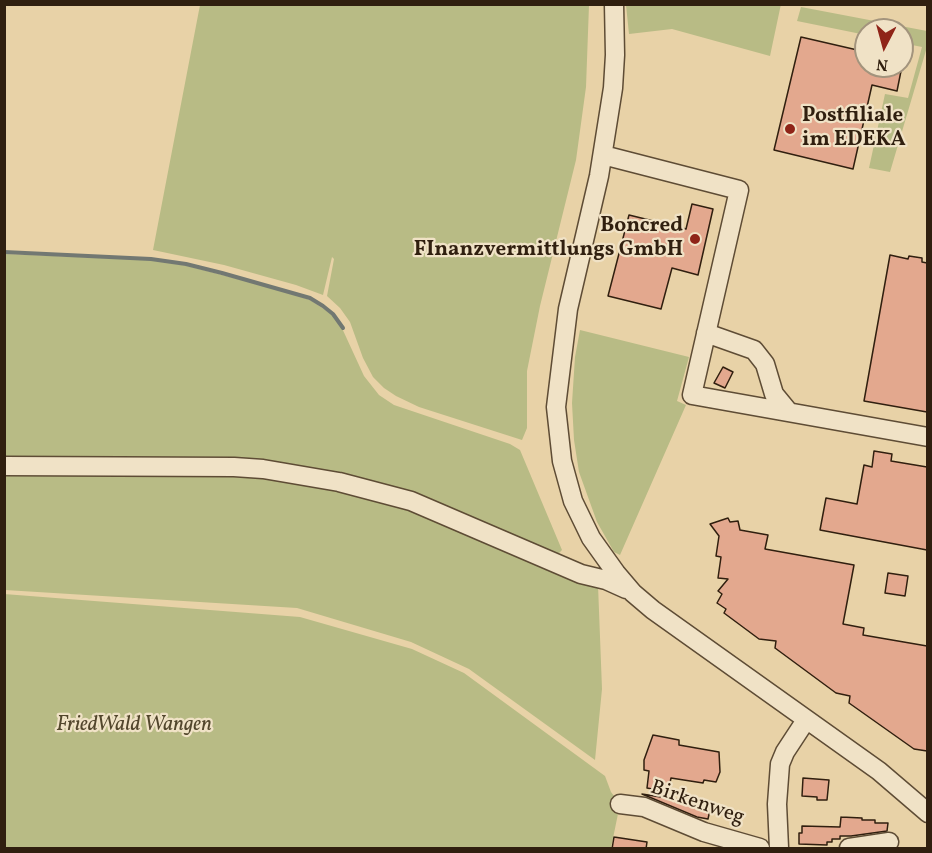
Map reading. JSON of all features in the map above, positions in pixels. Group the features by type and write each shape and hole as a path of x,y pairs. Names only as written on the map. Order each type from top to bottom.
{"street":[{"path":"614,4 613,88 603,155 568,309 556,407 562,461 573,501 591,538 633,593 678,630 879,771 927,813"},
{"path":"603,155 739,190 692,395 927,437"},
{"path":"706,333 754,350 765,364 774,394 788,411"},
{"path":"4,466 234,467 263,469 339,482 411,501 581,574 606,580 633,593"},
{"path":"778,849 777,804 780,764 785,752 806,720"},
{"name":"Birkenweg","path":"620,804 644,807 704,832 760,849"},
{"path":"849,849 889,842"}],"green space":[{"path":"781,4 770,56 672,29 629,34 626,5"},
{"path":"200,5 589,5 586,87 576,160 540,306 527,371 527,428 522,440 419,407 384,388 373,377 363,358 350,322 327,296 334,259 332,257 323,295 224,265 153,250"},
{"path":"801,7 859,18 854,18 854,33 797,21"},
{"path":"914,29 927,31 927,47 890,172 869,168 885,94 908,98 922,47 914,45"},
{"path":"5,254 152,260 188,266 310,300 333,315 341,326 364,376 379,395 394,405 510,444 520,450 562,550 556,556 336,477 5,462"},
{"path":"580,330 689,357 677,401 686,405 620,555 614,552 597,522 579,472 572,403 575,357"},
{"path":"4,471 264,474 408,506 598,585 602,689 595,760 469,669 411,642 297,608 5,590"},
{"name":"FriedWald Wangen","path":"4,594 300,617 412,649 464,673 605,776 611,792 620,804 611,848 5,848"}],"building":[{"path":"801,37 854,49 854,78 900,78 897,91 872,85 853,169 774,150"},
{"path":"692,204 713,209 698,275 672,268 661,309 608,296 629,215 686,229"},
{"path":"890,255 908,259 909,256 922,258 922,262 927,263 927,412 864,401"},
{"path":"723,367 733,372 725,388 714,383"},
{"path":"874,451 892,454 891,461 927,467 927,550 820,530 826,498 857,504 864,465 872,467"},
{"path":"728,518 730,522 738,521 740,530 768,535 765,549 854,565 843,624 864,628 863,635 927,646 927,751 914,749 849,703 850,696 836,693 775,648 776,641 759,639 724,613 726,609 717,603 722,594 718,591 728,579 718,578 721,557 716,556 719,536 710,524"},
{"path":"888,573 908,576 905,596 885,593"},
{"path":"653,735 679,740 679,745 719,752 720,772 716,782 704,780 703,783 671,778 668,792 647,788 649,771 644,770 644,760"},
{"path":"803,778 829,780 827,800 802,796"},
{"path":"642,794 711,805 708,819 697,817"},
{"path":"841,817 888,823 887,831 840,836 840,839 827,842 827,845 799,844 799,833 802,833 802,826 840,827"},
{"path":"614,837 647,842 646,849 612,849"}],"waterway":[{"path":"4,252 151,259 186,264 310,298 333,314 343,328"}],"place":[{"name":"Postfiliale im EDEKA","path":"790,129"},
{"name":"Boncred FInanzvermittlungs GmbH","path":"695,239"}]}
